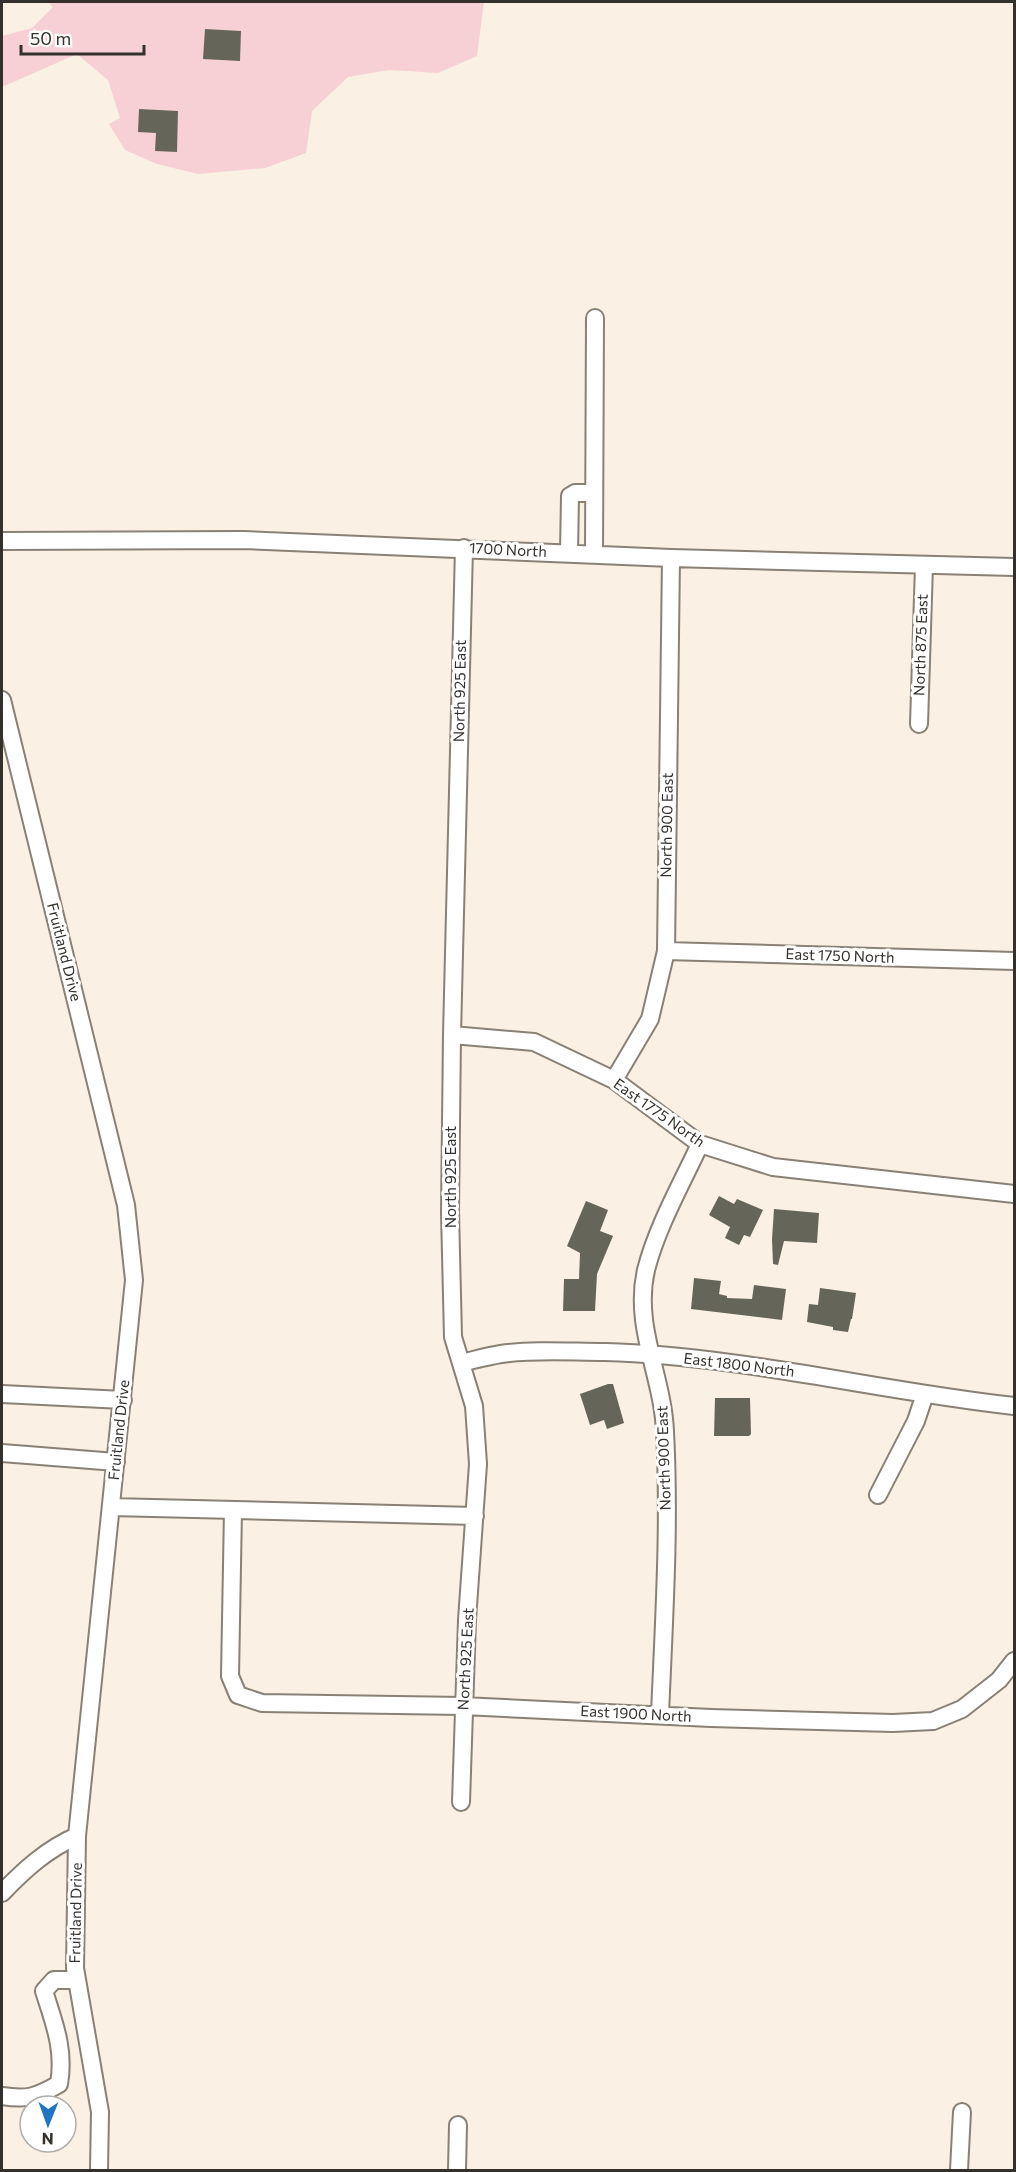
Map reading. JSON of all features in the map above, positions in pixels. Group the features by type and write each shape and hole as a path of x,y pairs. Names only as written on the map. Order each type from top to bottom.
{"street":[{"path":"594,554 596,318"},
{"path":"569,553 570,496 575,493 594,493"},
{"name":"1700 North","path":"2,541 244,540 671,558 1014,567"},
{"name":"North 925 East","path":"461,1802 463,1706 478,1464 474,1406 453,1338 450,1212 464,548"},
{"name":"North 900 East","path":"614,1080 651,1019 666,951 671,558"},
{"name":"North 875 East","path":"919,724 924,565"},
{"name":"Fruitland Drive","path":"2,700 126,1205 134,1280 77,1836 75,1968 100,2112 99,2170"},
{"name":"East 1750 North","path":"666,951 1014,961"},
{"name":"East 1775 North","path":"452,1035 534,1042 614,1080 700,1144 773,1167 1014,1194"},
{"name":"North 900 East","path":"660,1714 667,1520 665,1430 661,1389 643,1323 646,1272 661,1229 700,1144"},
{"name":"East 1800 North","path":"461,1363 503,1354 555,1351 650,1354 780,1369 925,1394 1014,1406"},
{"path":"2,1394 123,1401"},
{"path":"878,1496 916,1421 925,1394"},
{"path":"2,1453 116,1462"},
{"path":"111,1507 475,1516"},
{"name":"East 1900 North","path":"232,1510 231,1676 238,1695 262,1703 463,1706 893,1724 933,1721 962,1709 999,1680 1014,1661"},
{"path":"2,1893 24,1869 59,1844 77,1836"},
{"path":"2,2096 23,2099 38,2096 59,2084 62,2063 56,2030 44,1991 54,1980 77,1980"},
{"path":"959,2170 962,2112"},
{"path":"457,2170 458,2125"}],"shaded area":[{"path":"48,2 484,2 477,56 438,73 389,70 348,77 312,111 306,153 265,168 198,174 157,164 125,150 109,124 120,118 108,80 77,54 2,87 2,36 32,28 53,7"}],"building":[{"path":"205,29 241,31 240,61 203,59"},
{"path":"139,109 178,111 177,152 155,151 156,133 138,132"},
{"path":"719,1196 734,1204 737,1199 763,1210 750,1237 744,1235 739,1245 725,1238 730,1227 709,1215"},
{"path":"586,1201 608,1210 600,1231 613,1236 597,1274 595,1311 563,1311 564,1279 579,1279 580,1253 567,1246"},
{"path":"774,1209 819,1213 817,1243 784,1241 778,1265 773,1264"},
{"path":"694,1278 721,1281 719,1294 727,1298 752,1299 754,1285 786,1289 782,1320 691,1309"},
{"path":"820,1288 856,1293 848,1332 807,1322 809,1304 818,1305"},
{"path":"613,1384 624,1423 607,1429 604,1420 590,1425 580,1394"},
{"path":"715,1398 750,1398 751,1434 749,1436 714,1436"}]}
